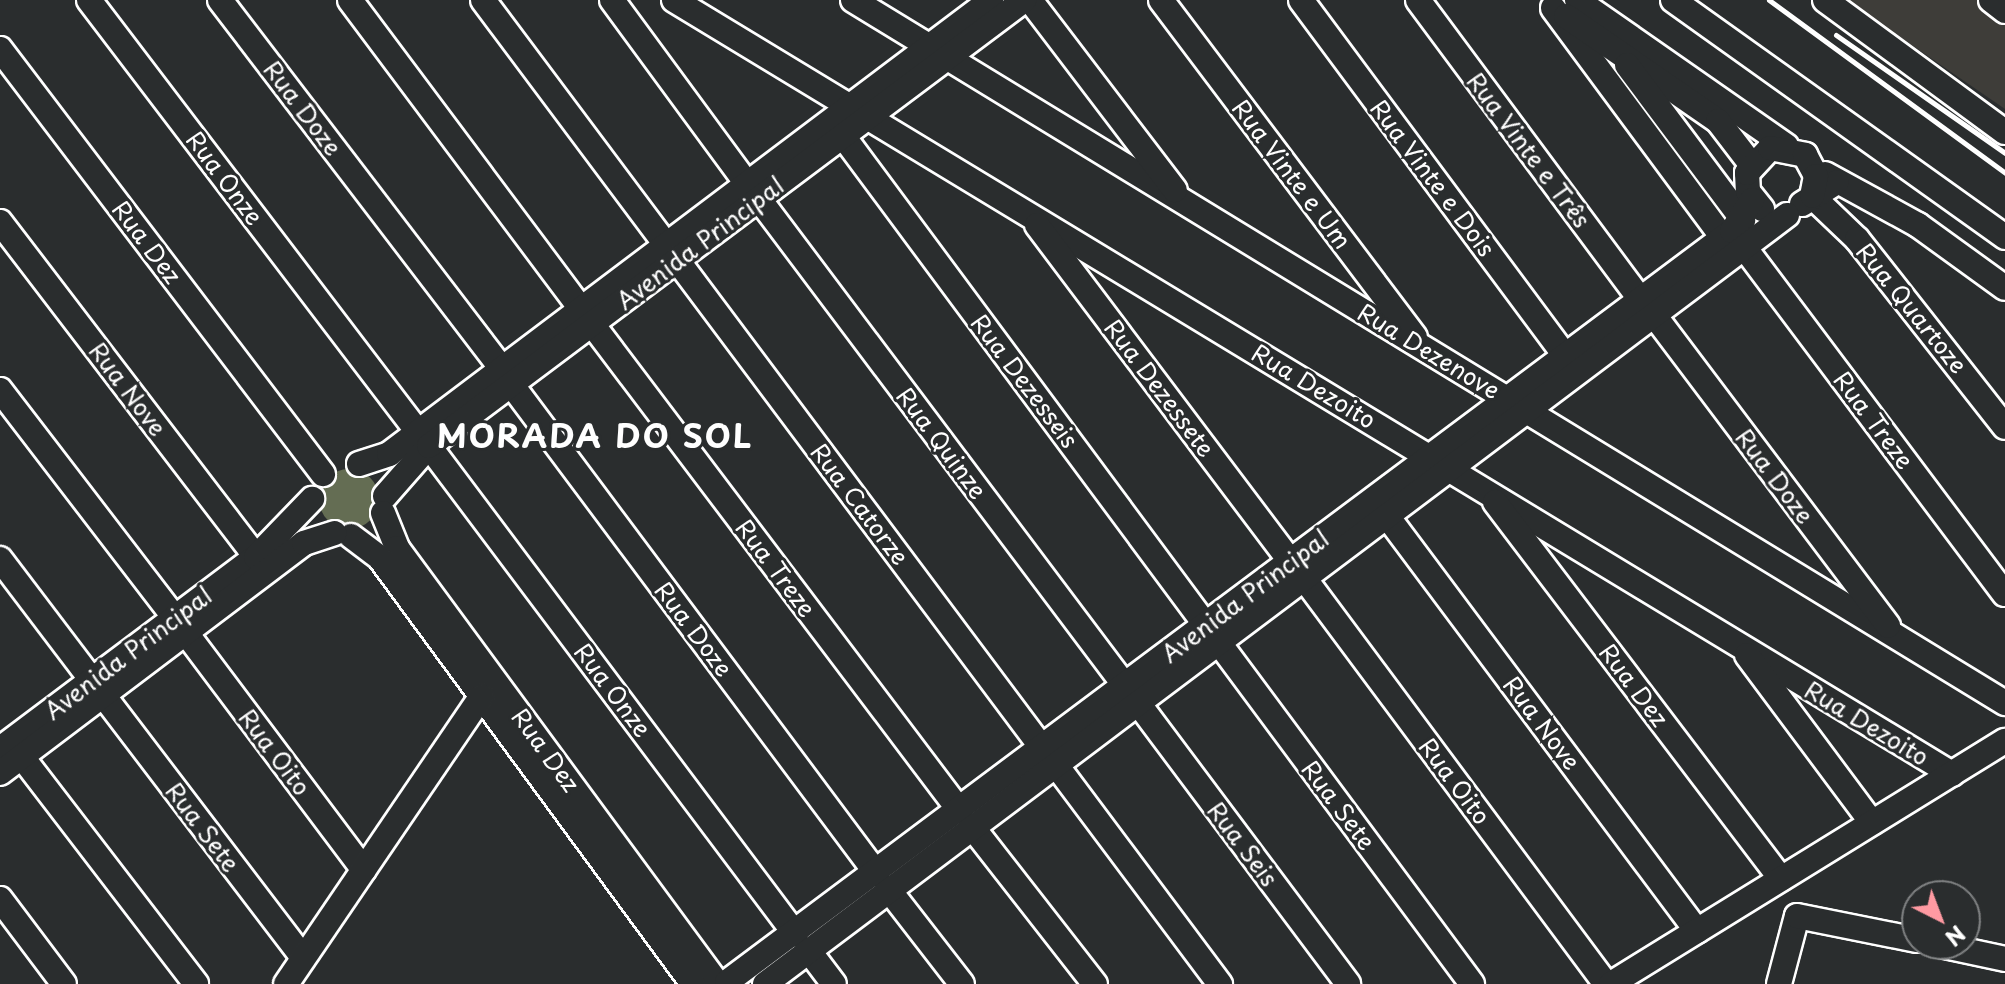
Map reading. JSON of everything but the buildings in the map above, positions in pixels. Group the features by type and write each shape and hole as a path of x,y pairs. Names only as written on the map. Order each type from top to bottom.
{"street":[{"name":"Rua Onze","path":"89,0 834,984"},
{"name":"Rua Doze","path":"220,0 962,984"},
{"name":"Rua Treze","path":"350,0 966,819 1095,984"},
{"name":"Rua Catorze","path":"483,0 1220,984"},
{"name":"Rua Quinze","path":"612,0 1132,695"},
{"name":"Rua Dezoito","path":"674,0 1952,774"},
{"name":"Rua Dezenove","path":"853,0 2005,703"},
{"name":"Avenida Principal","path":"938,52 991,0"},
{"name":"Avenida Principal","path":"323,474 424,439 938,52 1027,0"},
{"path":"1027,0 1184,202"},
{"name":"Rua Vinte e Um","path":"1161,0 1423,348"},
{"name":"Rua Vinte e Dois","path":"1301,0 1565,356"},
{"name":"Rua Vinte e Três","path":"1418,0 1647,307"},
{"path":"1577,0 1837,182 1918,225 2003,283"},
{"path":"1673,0 2005,237"},
{"path":"1825,0 2005,132"},
{"path":"1991,0 2005,11"},
{"name":"Rua Treze","path":"1547,4 2005,594"},
{"path":"1547,4 1731,132 1751,164 1748,210"},
{"name":"Rua Dez","path":"0,49 323,474"},
{"path":"1615,49 1748,210 1787,215"},
{"name":"Avenida Principal","path":"753,192 843,136 859,112"},
{"name":"Rua Dezesseis","path":"843,136 1212,634"},
{"path":"1751,164 1763,152 1786,146"},
{"path":"1812,196 1813,166"},
{"name":"Avenida Principal","path":"765,984 803,943 1733,242 1787,215 1837,182"},
{"name":"Rua Quartoze","path":"1812,196 1857,239 2005,427"},
{"name":"Avenida Principal","path":"1733,242 1748,210"},
{"name":"Rua Dezessete","path":"1029,214 1298,570"},
{"name":"Rua Nove","path":"0,222 256,557"},
{"name":"Avenida Principal","path":"1518,405 1565,356 1647,307"},
{"name":"Rua Doze","path":"1647,307 1896,636"},
{"name":"Rua Oito","path":"0,390 364,870"},
{"name":"Avenida Principal","path":"0,773 8,744 98,688 180,626 304,543 370,529 424,439"},
{"name":"Avenida Principal","path":"1298,570 1387,516 1440,463"},
{"path":"359,464 377,476 384,504"},
{"path":"323,474 312,499 318,520 343,535"},
{"name":"Rua Dez","path":"1486,491 1781,879"},
{"name":"Avenida Principal","path":"180,626 256,557 312,499"},
{"name":"Rua Dez","path":"384,504 397,548 724,983"},
{"name":"Rua Nove","path":"1387,516 1697,931"},
{"name":"Rua Dez","path":"343,535 380,558 693,984"},
{"name":"Rua Sete","path":"0,559 303,958"},
{"name":"Rua Oito","path":"1298,570 1608,984"},
{"name":"Rua Sete","path":"1212,634 1472,984"},
{"path":"1738,643 1872,823"},
{"name":"Rua Seis","path":"1132,695 1348,984"},
{"path":"286,984 482,696"},
{"path":"1608,984 2005,741"},
{"path":"8,744 196,984"},
{"path":"0,899 64,984"},
{"path":"1779,984 1797,916 1901,937"},
{"name":"Avenida Principal","path":"724,983 803,943"},
{"path":"1981,954 2005,959"}],"shaded area":[{"path":"1846,0 2005,0 2005,109"}],"green space":[{"path":"349,469 360,471 370,478 377,488 377,510 370,520 360,527 349,529 338,527 328,520 321,510 319,499 321,488 328,478 338,471"}],"railway":[{"path":"1769,0 2005,173"},
{"path":"1836,35 2005,153"}],"district":[{"name":"MORADA DO SOL","path":"595,435"}]}
